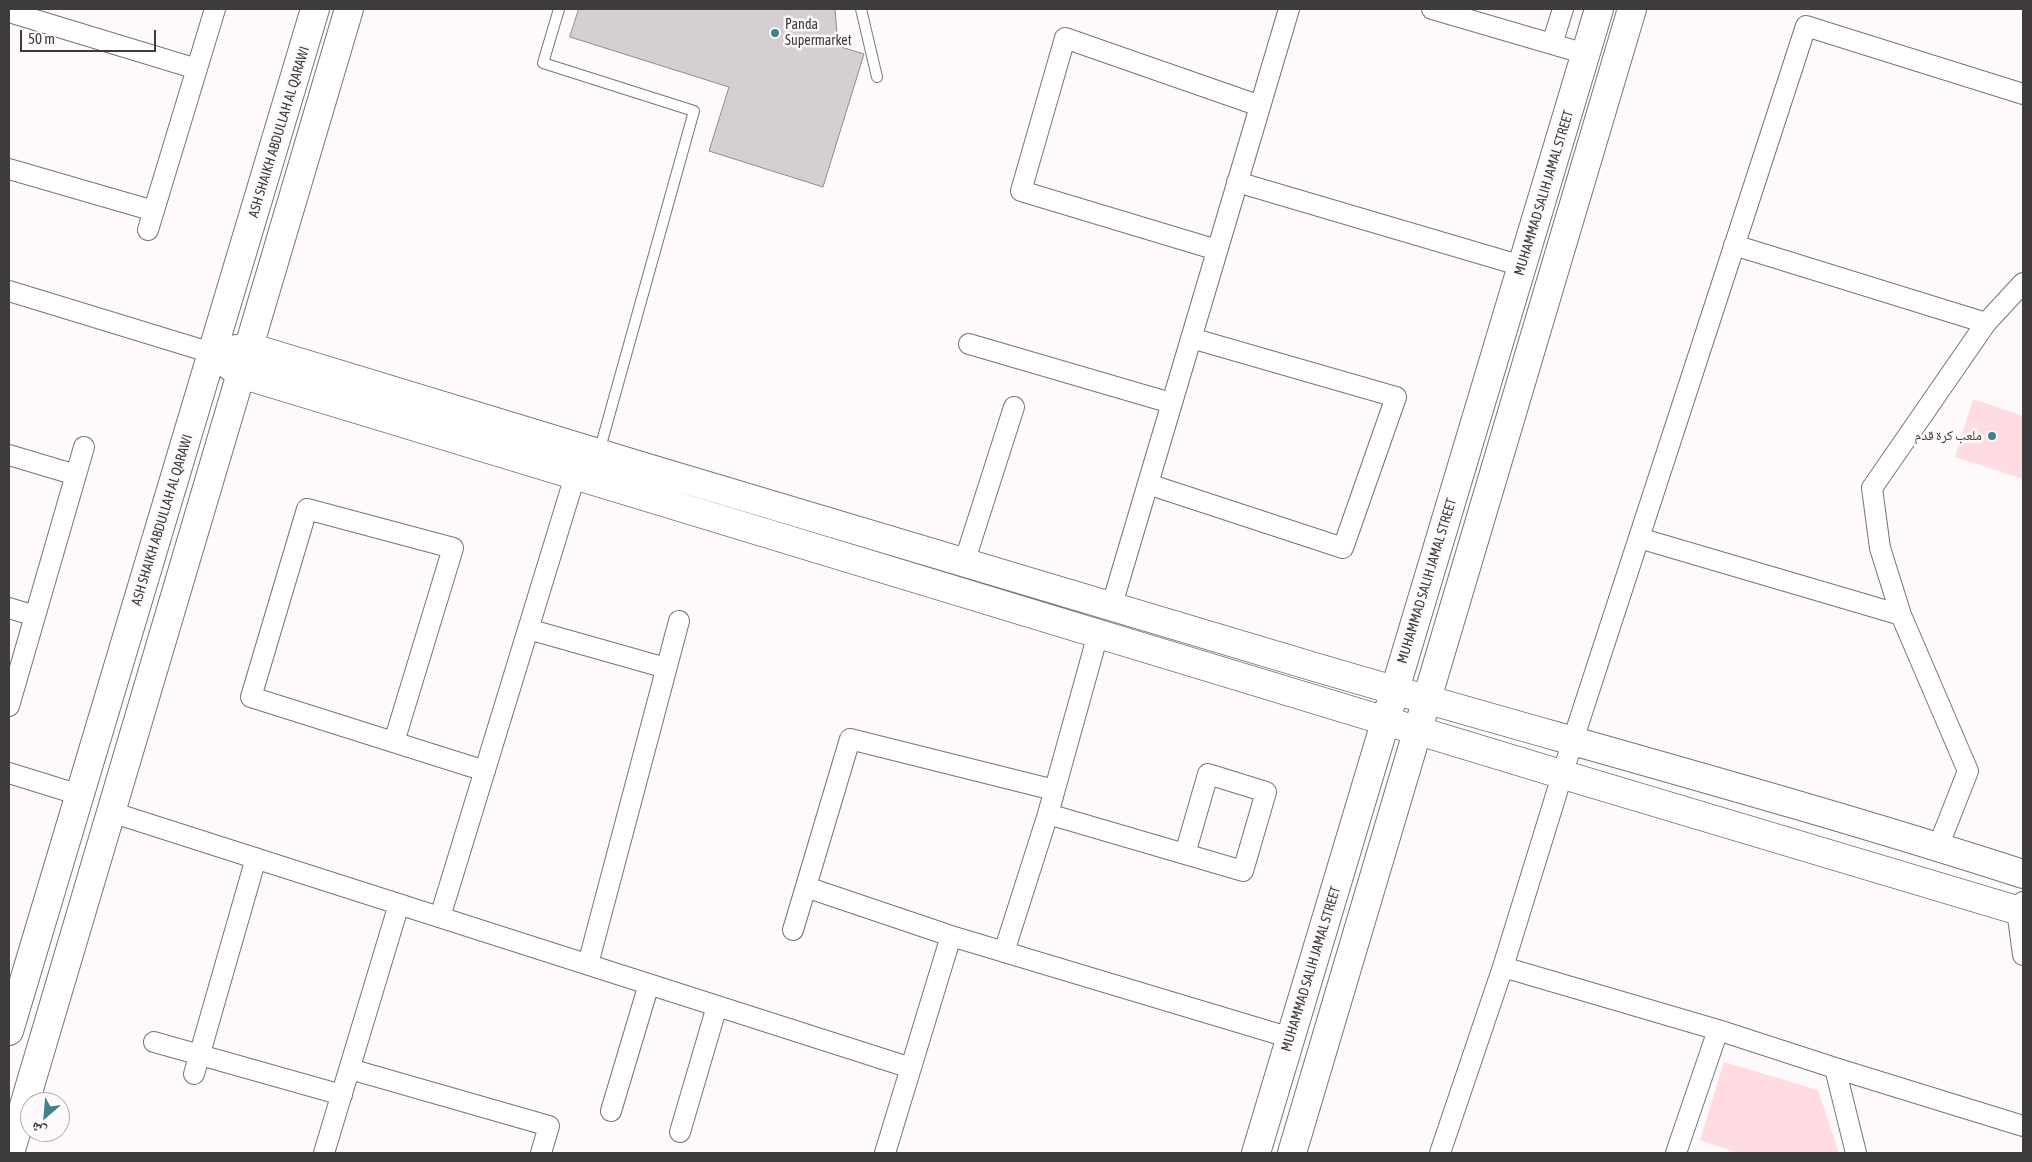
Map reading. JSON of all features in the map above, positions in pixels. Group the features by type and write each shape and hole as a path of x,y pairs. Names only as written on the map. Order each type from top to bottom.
{"street":[{"path":"148,230 215,9"},
{"name":"ASH SHAIKH ABDULLAH AL QARAWI","path":"9,1031 316,9"},
{"path":"10,1153 349,9"},
{"path":"1111,608 1289,9"},
{"path":"1432,9 1586,54"},
{"path":"1552,44 1564,9"},
{"name":"MUHAMMAD SALIH JAMAL STREET","path":"1256,1153 1599,9"},
{"path":"1292,1153 1632,9"},
{"path":"9,12 196,69"},
{"path":"1440,1153 1502,967 1564,775 1573,740 1806,26 2023,94"},
{"path":"1217,250 1021,191 1065,38 1260,106"},
{"path":"9,169 154,211"},
{"path":"1238,182 1522,266"},
{"path":"1734,245 1986,324"},
{"path":"1938,847 1968,771 1901,615 1880,548 1872,488 1986,324 2023,283"},
{"path":"9,291 212,353 241,374 1564,775 2021,908 2023,955"},
{"path":"1148,484 1343,548 1396,396 1191,338"},
{"path":"969,344 1172,403"},
{"path":"212,353 249,347 1111,608 1394,691 1573,740 1938,847 2023,874"},
{"path":"964,564 1014,406"},
{"path":"9,706 84,447"},
{"path":"9,455 76,475"},
{"path":"440,917 575,476"},
{"path":"394,742 453,548 307,509 251,698 485,771"},
{"path":"1639,538 1901,615"},
{"path":"9,608 35,616"},
{"path":"588,964 679,621"},
{"path":"528,630 666,668"},
{"path":"1004,952 1048,814 1098,634"},
{"path":"793,930 850,739 1054,790"},
{"path":"9,772 80,795"},
{"path":"1048,814 1243,871 1266,792 1208,774 1185,854"},
{"path":"111,812 911,1068"},
{"path":"194,1074 256,858"},
{"path":"806,887 951,936 1290,1038"},
{"path":"324,1153 399,904"},
{"path":"885,1153 951,936"},
{"path":"1502,967 1718,1030 2023,1126"},
{"path":"610,1112 650,984"},
{"path":"680,1132 717,1006"},
{"path":"1676,1153 1718,1030"},
{"path":"154,1042 342,1095"},
{"path":"1835,1068 1856,1153"},
{"path":"350,1069 549,1126 540,1153"}],"lane":[{"path":"559,9 543,63 694,111 598,453"},
{"path":"862,9 877,77"}],"shaded area":[{"name":"ملعب كرة قدم","path":"1973,399 2023,416 2023,479 1955,457"},
{"path":"1724,1062 1818,1090 1839,1153 1738,1153 1700,1140"}],"building":[{"path":"579,9 835,9 838,46 864,54 823,187 709,151 729,87 570,37"}],"place":[{"name":"Panda Supermarket","path":"775,33"},
{"name":"ملعب كرة قدم","path":"1992,436"}]}
